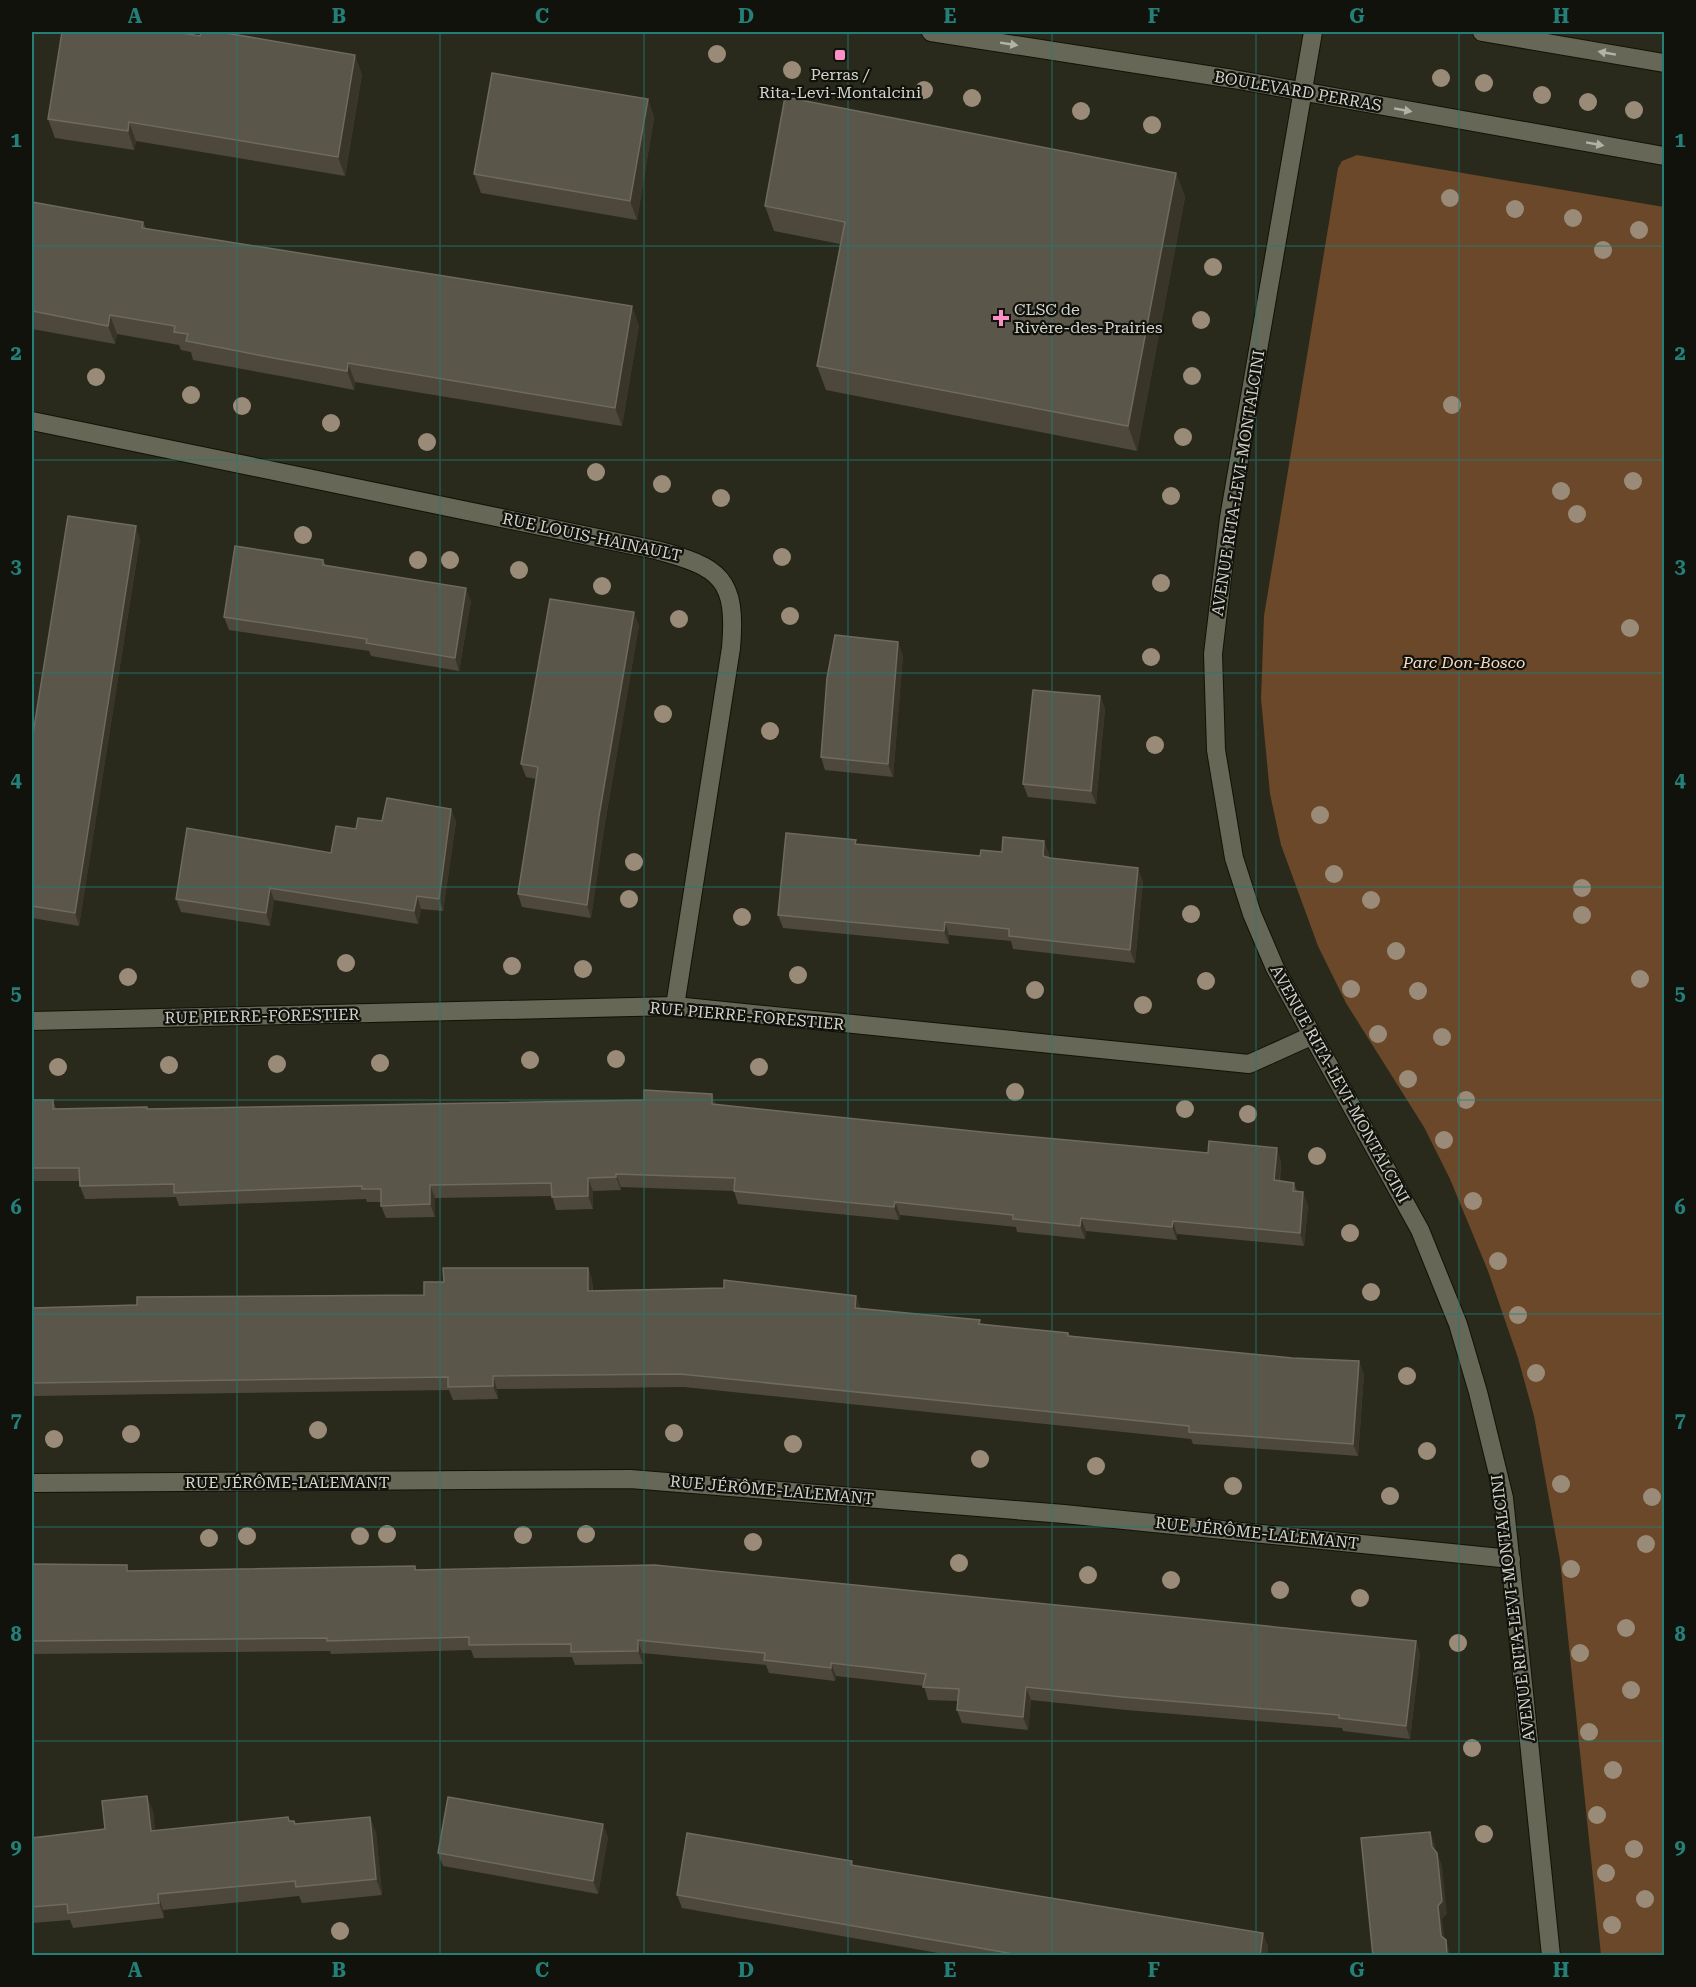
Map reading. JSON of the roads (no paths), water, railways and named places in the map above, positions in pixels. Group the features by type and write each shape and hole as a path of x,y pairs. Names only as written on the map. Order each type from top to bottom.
{"street":[{"name":"BOULEVARD PERRAS","path":"931,32 1305,92 1665,156"},
{"name":"AVENUE RITA-LEVI-MONTALCINI","path":"1313,32 1305,92 1229,519 1213,654 1213,702 1222,801 1234,858 1252,914 1275,968 1405,1201 1458,1324 1504,1498 1551,1956"},
{"path":"1482,32 1665,63"},
{"name":"RUE LOUIS-HAINAULT","path":"32,421 656,550 689,559 721,577 734,613 731,648 675,1006"},
{"name":"RUE PIERRE-FORESTIER","path":"32,1021 675,1006 1249,1064 1311,1036"},
{"name":"RUE JÉRÔME-LALEMANT","path":"32,1484 630,1479 1064,1514 1511,1558"}],"place":[{"name":"Perras / Rita-Levi-Montalcini","path":"840,55"},
{"name":"CLSC de Rivère-des-Prairies","path":"1001,318"}],"park label":[{"name":"Parc Don-Bosco","path":"1464,662"}]}
